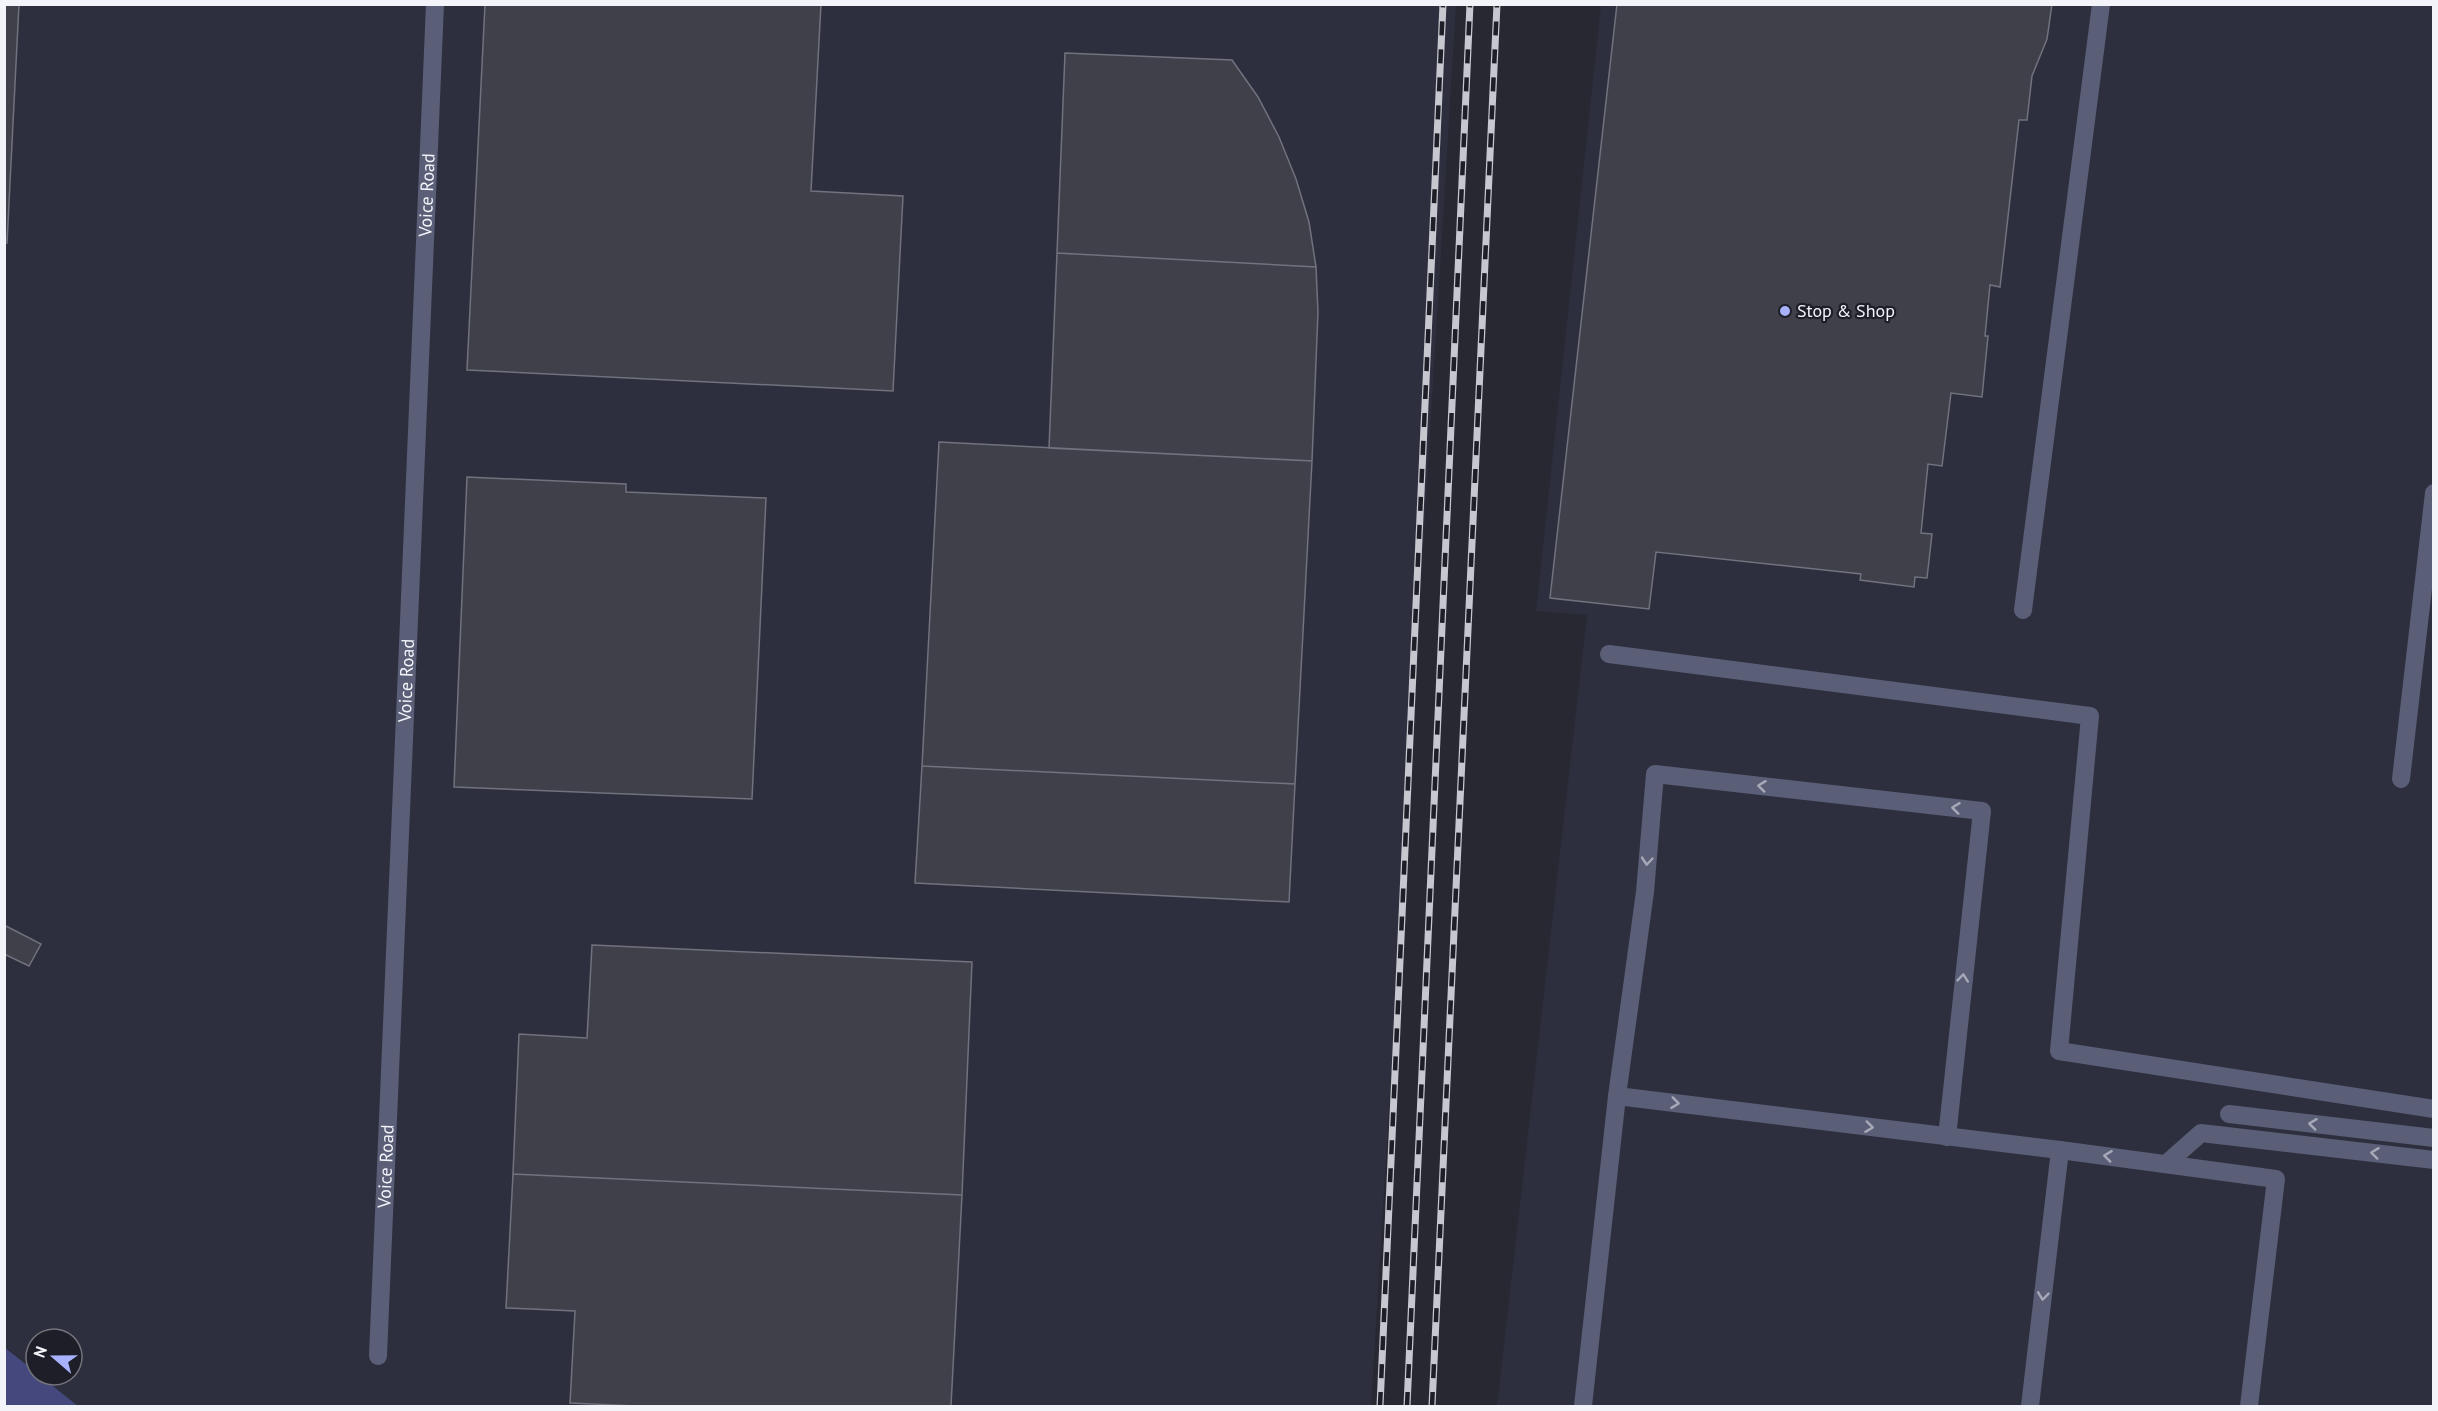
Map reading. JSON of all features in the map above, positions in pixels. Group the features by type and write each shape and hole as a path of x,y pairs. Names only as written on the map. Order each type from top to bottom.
{"street":[{"name":"Voice Road","path":"378,1356 435,4"},
{"path":"2023,610 2101,4"},
{"path":"2401,779 2433,493"},
{"path":"1609,654 2090,716 2059,1051 2433,1109"},
{"path":"1583,1407 1617,1096 1645,892 1655,774 1982,811 1947,1137"},
{"path":"1617,1096 2276,1179 2249,1407"},
{"path":"2229,1114 2433,1138"},
{"path":"2166,1164 2201,1133 2433,1160"},
{"path":"2030,1407 2060,1150"}],"shaded area":[{"path":"4,5 1456,5 1371,1406 78,1406 54,1387 84,1387 84,1327 24,1327 24,1362 5,1347"},
{"path":"1601,5 2433,5 2433,1406 1497,1406 1587,615 1536,611"},
{"path":"4,1347 24,1363 24,1387 54,1387 78,1406 5,1406"}],"building":[{"path":"4,4 19,4 7,243 4,243"},
{"path":"485,4 821,4 811,191 903,196 893,391 467,370"},
{"name":"Stop & Shop","path":"1617,4 2052,4 2047,39 2032,76 2027,120 2019,120 2000,287 1990,285 1982,397 1951,393 1942,466 1928,464 1921,533 1932,534 1927,578 1915,577 1914,587 1860,580 1861,574 1656,552 1649,609 1550,598"},
{"path":"1065,53 1232,60 1258,97 1279,137 1296,179 1309,222 1316,267 1057,253"},
{"path":"1057,253 1316,267 1318,312 1312,461 1049,448"},
{"path":"939,442 1312,461 1295,784 922,766"},
{"path":"467,477 626,484 626,492 766,498 752,799 454,787"},
{"path":"922,766 1295,784 1289,902 915,883"},
{"path":"4,925 41,944 29,966 4,954"},
{"path":"592,945 972,962 962,1195 513,1174 519,1034 587,1038"},
{"path":"513,1174 962,1195 951,1406 635,1406 570,1403 575,1311 506,1308"}],"railway":[{"path":"1380,1406 1443,4"},
{"path":"1407,1406 1470,4"},
{"path":"1432,1406 1497,4"}],"place":[{"name":"Stop & Shop","path":"1785,311"}]}
